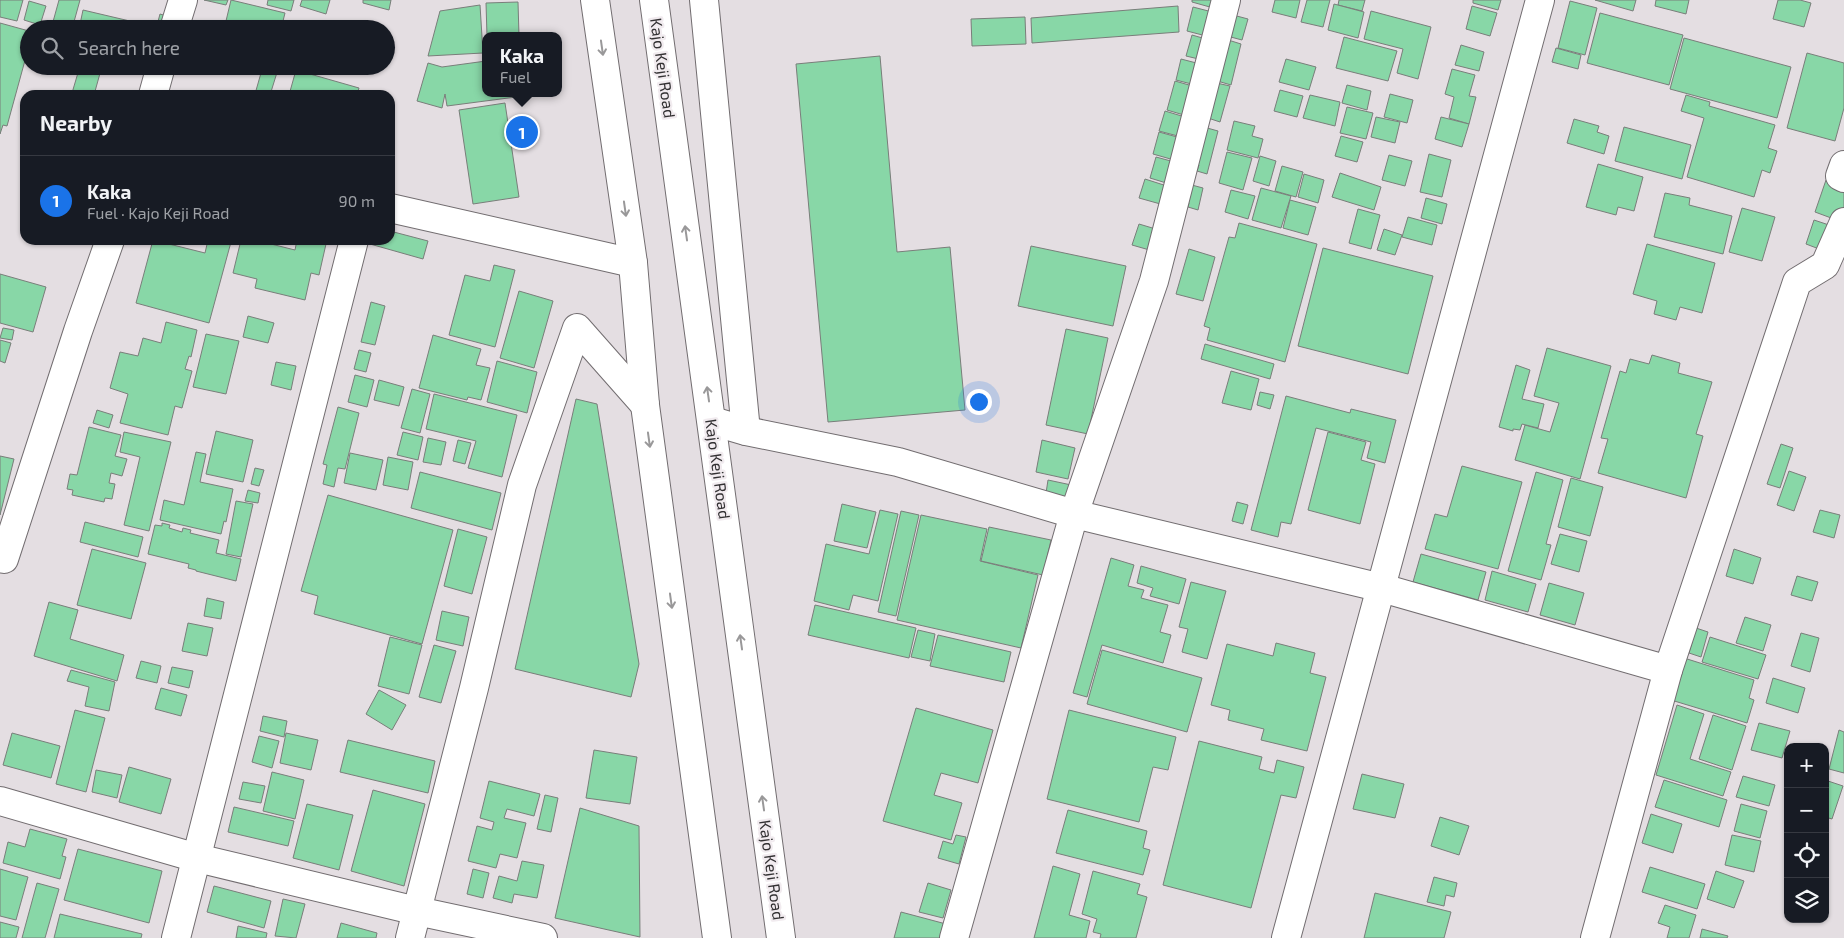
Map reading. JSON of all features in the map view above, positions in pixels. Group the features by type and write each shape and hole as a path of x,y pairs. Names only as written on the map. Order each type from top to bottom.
{"street":[{"path":"177,20 183,0"},
{"path":"595,0 632,263 644,405 717,938"},
{"name":"Kajo Keji Road","path":"654,0 781,938"},
{"path":"704,0 746,430"},
{"path":"954,938 1074,514 1154,281 1226,0"},
{"path":"1286,938 1540,0"},
{"path":"154,90 159,75"},
{"path":"1844,165 1840,176 1844,178"},
{"path":"395,209 632,263"},
{"path":"1595,938 1668,670 1797,282 1825,265 1844,222"},
{"path":"1,565 108,245"},
{"path":"176,938 353,245"},
{"path":"410,938 474,688 522,485 577,328 644,405"},
{"path":"712,421 898,462 1074,514 1382,588 1668,670"},
{"path":"0,802 197,858 417,911 543,938"}],"building":[{"path":"0,0 23,0 17,21 0,17"},
{"path":"59,0 80,0 74,20 53,20"},
{"path":"204,0 228,0 226,5"},
{"path":"231,0 285,13 283,20 226,20"},
{"path":"268,0 294,0 291,11 267,5"},
{"path":"302,0 330,0 326,14 300,6"},
{"path":"363,0 391,0 389,10 363,3"},
{"path":"1192,0 1219,0 1217,9 1192,2"},
{"path":"1275,0 1300,0 1296,18 1272,12"},
{"path":"1307,0 1330,0 1323,27 1301,22"},
{"path":"1339,0 1365,0 1362,11 1338,5"},
{"path":"1473,0 1501,0 1498,10 1473,3"},
{"path":"1595,0 1636,0 1633,11"},
{"path":"1656,0 1689,0 1686,14 1655,6"},
{"path":"1778,0 1800,0 1811,3 1804,27 1773,19"},
{"path":"29,1 46,6 42,20 24,20"},
{"path":"1570,1 1597,8 1585,55 1558,48"},
{"path":"518,2 519,32 487,32 486,3"},
{"path":"1334,4 1364,12 1358,38 1328,30"},
{"path":"480,5 482,53 428,56 440,11"},
{"path":"1178,6 1179,32 1032,43 1031,18"},
{"path":"1472,6 1497,13 1490,36 1466,29"},
{"path":"1193,7 1216,13 1210,37 1187,31"},
{"path":"83,10 126,20 81,20"},
{"path":"1371,11 1431,27 1418,79 1397,73 1403,49 1364,39"},
{"path":"1600,13 1683,35 1669,85 1587,63"},
{"path":"160,14 173,18 172,20 158,20"},
{"path":"1233,15 1248,19 1242,40 1227,36"},
{"path":"1025,17 1026,44 972,46 971,19"},
{"path":"0,23 20,29 21,75 7,126 3,125 0,134"},
{"path":"1192,35 1213,41 1207,61 1186,56"},
{"path":"1344,37 1397,51 1388,81 1336,68"},
{"path":"1684,38 1791,67 1777,118 1670,89"},
{"path":"1225,39 1241,44 1231,85 1214,80"},
{"path":"1461,45 1484,52 1479,71 1455,65"},
{"path":"1556,48 1581,55 1578,69 1552,62"},
{"path":"1807,53 1844,63 1844,108 1835,141 1787,128"},
{"path":"880,56 897,252 950,247 965,410 828,422 796,64"},
{"path":"1181,59 1208,66 1203,87 1176,80"},
{"path":"1286,59 1316,67 1309,90 1279,82"},
{"path":"482,62 482,97 516,97 447,106 445,94 442,108 417,101 428,63 442,67"},
{"path":"1452,69 1475,75 1469,96 1476,97 1469,124 1449,118 1454,97 1445,94"},
{"path":"77,75 100,75 95,90 73,90"},
{"path":"260,75 276,75 272,90 256,90"},
{"path":"295,75 314,75 359,88 358,90 290,90"},
{"path":"1175,81 1203,89 1194,118 1167,110"},
{"path":"1212,82 1230,86 1220,122 1208,118"},
{"path":"1347,85 1371,91 1367,110 1342,103"},
{"path":"1280,90 1303,96 1297,117 1274,111"},
{"path":"1390,94 1413,100 1407,123 1384,117"},
{"path":"1310,95 1340,102 1335,126 1303,118"},
{"path":"1686,95 1710,102 1709,106 1775,125 1768,148 1777,151 1770,173 1762,170 1754,197 1687,177 1704,118 1681,111"},
{"path":"505,103 519,197 473,204 459,110"},
{"path":"1347,107 1373,113 1366,139 1340,133"},
{"path":"1165,111 1195,120 1189,139 1159,131"},
{"path":"1376,117 1400,122 1395,143 1371,137"},
{"path":"1441,117 1469,124 1462,147 1435,139"},
{"path":"1574,119 1599,126 1597,132 1609,136 1604,154 1567,143"},
{"path":"1234,121 1255,126 1252,136 1263,139 1258,158 1227,150"},
{"path":"1200,126 1218,131 1207,174 1197,171 1199,165 1190,163"},
{"path":"1624,127 1691,145 1682,179 1615,161"},
{"path":"1159,132 1188,140 1181,162 1153,154"},
{"path":"1341,136 1363,142 1357,162 1335,156"},
{"path":"1227,152 1252,158 1243,190 1219,183"},
{"path":"1429,154 1451,160 1442,197 1420,192"},
{"path":"1389,155 1412,161 1405,186 1382,180"},
{"path":"1260,156 1276,161 1269,186 1253,181"},
{"path":"1156,157 1182,164 1176,186 1150,178"},
{"path":"1598,164 1643,177 1634,211 1618,207 1616,215 1586,207"},
{"path":"1282,166 1303,172 1296,197 1275,191"},
{"path":"1340,173 1381,187 1374,210 1332,197"},
{"path":"1304,174 1324,180 1318,203 1298,197"},
{"path":"1145,179 1170,187 1164,205 1139,198"},
{"path":"1826,180 1844,186 1844,215 1842,222 1815,212"},
{"path":"1188,184 1203,188 1198,210 1188,207 1189,203 1183,202"},
{"path":"1261,188 1291,196 1281,228 1252,220"},
{"path":"1231,190 1255,196 1248,219 1225,212"},
{"path":"1665,193 1690,198 1689,205 1732,216 1723,254 1654,237"},
{"path":"1426,198 1447,204 1442,224 1421,218"},
{"path":"1290,200 1316,207 1308,235 1283,228"},
{"path":"1742,208 1775,217 1762,261 1729,252"},
{"path":"1358,209 1380,215 1371,249 1349,243"},
{"path":"1408,217 1437,225 1432,245 1402,237"},
{"path":"1814,220 1835,227 1827,252 1806,244"},
{"path":"1239,223 1317,244 1285,362 1207,340 1210,328 1204,326 1229,237 1235,238"},
{"path":"1139,224 1159,230 1153,251 1132,245"},
{"path":"1384,229 1402,235 1395,255 1377,250"},
{"path":"395,232 428,241 423,259 374,245 395,245"},
{"path":"1647,244 1715,263 1702,313 1680,307 1676,320 1654,314 1657,301 1633,294"},
{"path":"152,245 173,245 205,253 207,245 230,245 209,323 136,303"},
{"path":"240,245 275,245 295,250 296,245 326,245 319,275 311,273 305,300 255,288 257,279 233,273"},
{"path":"1031,246 1126,266 1113,326 1018,306"},
{"path":"1323,248 1433,276 1408,374 1298,346"},
{"path":"1189,249 1215,257 1203,301 1176,294"},
{"path":"494,265 515,270 495,347 449,335 465,275 490,281"},
{"path":"0,274 46,287 33,332 0,323"},
{"path":"519,291 553,301 534,368 500,358"},
{"path":"371,302 385,306 375,345 361,342"},
{"path":"248,316 274,323 268,343 243,337"},
{"path":"166,322 197,330 191,357 189,356 185,369 192,371 182,408 175,406 168,435 120,423 128,394 110,388 120,352 138,356 143,338 161,343"},
{"path":"3,328 14,330 12,340 0,338"},
{"path":"1066,329 1108,338 1088,434 1046,425"},
{"path":"206,334 239,341 226,394 193,387"},
{"path":"433,335 481,349 476,365 490,368 481,400 468,397 467,400 419,388"},
{"path":"0,340 11,343 5,363 0,361"},
{"path":"1205,344 1274,364 1270,379 1201,359"},
{"path":"1547,348 1611,366 1580,479 1515,460 1525,425 1550,432 1559,403 1534,396"},
{"path":"359,350 371,353 366,372 354,369"},
{"path":"1652,355 1680,363 1678,373 1712,382 1696,434 1703,436 1686,498 1598,473 1608,439 1601,438 1620,371 1626,373 1630,359 1649,364"},
{"path":"497,361 537,372 527,413 487,402"},
{"path":"276,362 296,366 291,390 271,385"},
{"path":"1516,365 1530,370 1522,399 1544,404 1538,428 1522,424 1520,430 1513,429 1513,431 1499,427"},
{"path":"1231,371 1259,379 1251,410 1222,403"},
{"path":"355,375 374,380 367,407 348,402"},
{"path":"379,380 404,387 399,406 374,400"},
{"path":"412,389 430,394 420,433 401,428"},
{"path":"1260,392 1274,395 1270,409 1257,405"},
{"path":"434,394 517,415 502,477 468,468 476,441 426,429"},
{"path":"1286,396 1350,413 1351,409 1396,420 1385,463 1367,458 1371,442 1316,428 1291,524 1281,522 1278,537 1251,530"},
{"path":"576,399 597,404 639,664 631,697 515,669"},
{"path":"338,407 359,413 345,469 338,468 334,487 323,484 327,465 323,464"},
{"path":"97,410 113,415 109,428 93,423"},
{"path":"89,427 121,435 115,456 127,459 122,476 111,473 109,483 115,484 112,499 105,498 104,502 72,495 73,490 67,489 70,474 77,475"},
{"path":"216,431 253,440 243,482 206,474"},
{"path":"124,432 171,442 149,531 124,525 140,457 120,452"},
{"path":"403,432 423,437 418,460 397,455"},
{"path":"1328,432 1366,442 1361,460 1375,464 1360,524 1308,510"},
{"path":"428,438 446,442 441,465 423,462"},
{"path":"458,440 471,443 465,464 453,461"},
{"path":"1042,440 1075,448 1068,479 1036,472"},
{"path":"1781,444 1793,448 1780,488 1767,484"},
{"path":"196,452 206,454 200,482 233,489 226,522 224,521 221,534 160,520 164,500 184,505"},
{"path":"350,453 383,460 376,490 344,483"},
{"path":"0,456 14,459 0,515"},
{"path":"388,457 413,462 408,490 383,485"},
{"path":"1462,466 1522,482 1498,569 1425,549 1435,514 1447,517"},
{"path":"255,468 264,470 259,486 251,484"},
{"path":"1789,471 1806,477 1794,511 1777,505"},
{"path":"420,472 501,493 492,530 411,508"},
{"path":"1536,472 1563,480 1546,544 1551,545 1541,580 1508,571"},
{"path":"1571,478 1603,487 1590,536 1558,527"},
{"path":"1048,480 1076,486 1073,499 1046,493"},
{"path":"248,490 260,493 258,503 245,501"},
{"path":"328,495 453,530 422,644 314,614 318,596 301,591"},
{"path":"236,501 253,504 241,557 226,554"},
{"path":"1237,502 1248,505 1243,524 1232,521"},
{"path":"842,504 876,512 867,548 834,541"},
{"path":"880,510 898,514 878,601 853,595 849,610 814,601 826,544 869,554"},
{"path":"1820,510 1840,515 1834,538 1813,532"},
{"path":"901,511 919,515 896,616 878,612"},
{"path":"921,515 987,529 980,561 1038,575 1021,648 897,620"},
{"path":"85,522 143,537 138,557 80,542"},
{"path":"162,523 170,525 169,528 182,532 183,528 191,530 190,533 219,540 216,553 241,559 236,581 196,571 188,568 189,564 148,554 155,525 162,526"},
{"path":"989,527 1051,540 1043,575 981,561"},
{"path":"458,529 487,537 472,594 444,586"},
{"path":"1560,534 1587,541 1579,572 1551,564"},
{"path":"92,549 146,563 131,619 77,605"},
{"path":"1734,549 1761,558 1753,584 1726,576"},
{"path":"1421,554 1486,572 1478,600 1413,582"},
{"path":"1111,558 1134,565 1128,586 1144,590 1141,598 1168,605 1160,632 1171,635 1163,663 1102,645 1087,697 1073,693"},
{"path":"1141,566 1186,579 1179,604 1150,596 1153,588 1137,583"},
{"path":"1492,571 1536,584 1528,612 1485,600"},
{"path":"1797,576 1818,582 1812,601 1791,595"},
{"path":"1191,582 1226,591 1207,659 1182,652 1188,629 1179,627"},
{"path":"1549,583 1584,593 1575,625 1540,615"},
{"path":"207,598 224,602 221,619 204,616"},
{"path":"49,602 78,610 70,639 124,655 117,681 34,656"},
{"path":"815,605 916,628 909,658 808,635"},
{"path":"442,611 469,617 463,646 436,640"},
{"path":"1745,617 1771,625 1763,651 1736,643"},
{"path":"188,623 213,628 207,656 182,651"},
{"path":"1696,628 1708,632 1701,657 1689,653"},
{"path":"918,630 935,634 930,661 911,657"},
{"path":"1801,633 1819,638 1810,672 1791,666"},
{"path":"938,635 1011,652 1004,682 930,666"},
{"path":"390,637 422,645 409,694 378,686"},
{"path":"1710,637 1766,655 1758,679 1702,662"},
{"path":"1276,643 1315,653 1310,673 1326,677 1307,751 1261,740 1264,729 1228,720 1230,710 1211,705 1227,644 1273,656"},
{"path":"434,645 456,651 441,703 419,697"},
{"path":"1102,650 1202,678 1187,732 1087,704"},
{"path":"1684,658 1754,680 1749,698 1754,700 1747,723 1671,700"},
{"path":"141,661 161,666 157,683 136,678"},
{"path":"172,667 193,671 189,688 168,683"},
{"path":"71,670 115,682 109,711 85,706 89,687 67,681"},
{"path":"1773,678 1805,688 1798,713 1766,703"},
{"path":"161,688 187,695 181,716 155,709"},
{"path":"379,690 406,705 392,730 366,714"},
{"path":"1677,705 1704,714 1690,759 1731,772 1723,796 1656,775"},
{"path":"916,708 993,730 978,783 941,773 934,795 962,803 951,840 883,821"},
{"path":"75,710 105,718 86,792 56,784"},
{"path":"1069,710 1176,737 1168,770 1153,767 1139,822 1047,799"},
{"path":"1713,715 1746,726 1732,770 1699,759"},
{"path":"263,716 287,721 284,737 260,731"},
{"path":"1759,723 1790,731 1786,743 1784,743 1782,758 1751,750"},
{"path":"1839,730 1844,732 1844,773 1829,769"},
{"path":"12,733 60,746 51,778 3,765"},
{"path":"286,733 318,740 311,770 280,763"},
{"path":"259,736 279,741 272,768 252,762"},
{"path":"348,740 435,761 428,793 340,772"},
{"path":"1199,741 1262,757 1259,769 1274,773 1277,760 1304,767 1296,798 1281,795 1251,908 1163,885"},
{"path":"594,750 637,757 630,804 586,798"},
{"path":"129,767 171,779 161,814 119,802"},
{"path":"96,770 122,775 117,798 92,792"},
{"path":"272,772 304,780 295,819 263,811"},
{"path":"1362,774 1404,784 1395,818 1353,809"},
{"path":"1743,776 1775,785 1769,806 1736,797"},
{"path":"1664,780 1727,800 1719,827 1655,807"},
{"path":"489,781 540,794 534,816 507,809 504,818 526,823 517,858 500,854 496,868 468,861 477,826 492,830 494,822 480,818"},
{"path":"1829,781 1843,786 1832,819 1829,818"},
{"path":"243,782 265,786 261,803 239,799"},
{"path":"373,790 425,804 404,886 351,871"},
{"path":"545,795 558,798 551,832 537,829"},
{"path":"307,804 353,815 339,870 293,858"},
{"path":"1741,804 1767,811 1760,838 1734,831"},
{"path":"234,807 294,821 288,846 228,832"},
{"path":"580,808 639,826 640,937 555,918"},
{"path":"1068,810 1147,831 1143,848 1150,850 1143,875 1056,853"},
{"path":"1651,814 1682,824 1673,853 1642,843"},
{"path":"1440,817 1469,826 1459,855 1431,846"},
{"path":"30,829 67,839 62,856 66,857 60,879 3,863 8,842 25,847"},
{"path":"956,835 966,837 959,864 938,858 943,841 953,844"},
{"path":"1732,835 1761,841 1754,872 1725,865"},
{"path":"78,849 162,871 149,923 64,900"},
{"path":"522,861 544,865 537,898 514,894 512,903 493,898 499,876 517,881"},
{"path":"1053,866 1080,874 1069,915 1090,921 1086,938 1034,938"},
{"path":"1650,867 1705,884 1697,909 1642,892"},
{"path":"0,869 28,877 16,920 0,916"},
{"path":"473,869 489,873 483,898 467,894"},
{"path":"1093,871 1140,884 1137,894 1147,897 1136,938 1100,938 1101,934 1093,932 1097,919 1082,914"},
{"path":"1716,871 1744,881 1734,908 1707,899"},
{"path":"1434,877 1457,883 1454,897 1446,895 1444,906 1427,902"},
{"path":"37,883 59,889 45,938 22,938"},
{"path":"928,883 951,890 943,918 919,912"},
{"path":"214,886 271,901 264,928 207,912"},
{"path":"1375,893 1451,912 1444,938 1364,938"},
{"path":"283,899 305,904 296,938 275,936"},
{"path":"1665,905 1696,915 1689,938 1667,938 1670,927 1658,923"},
{"path":"901,912 946,924 942,938 894,938"},
{"path":"60,914 142,934 141,938 54,938"},
{"path":"0,922 19,927 16,938 0,938"},
{"path":"341,923 377,933 376,938 337,938"},
{"path":"238,926 267,933 266,938 236,938"},
{"path":"1702,929 1728,936 1727,938 1700,938"}],"place":[{"name":"Kaka","path":"522,132"}]}
